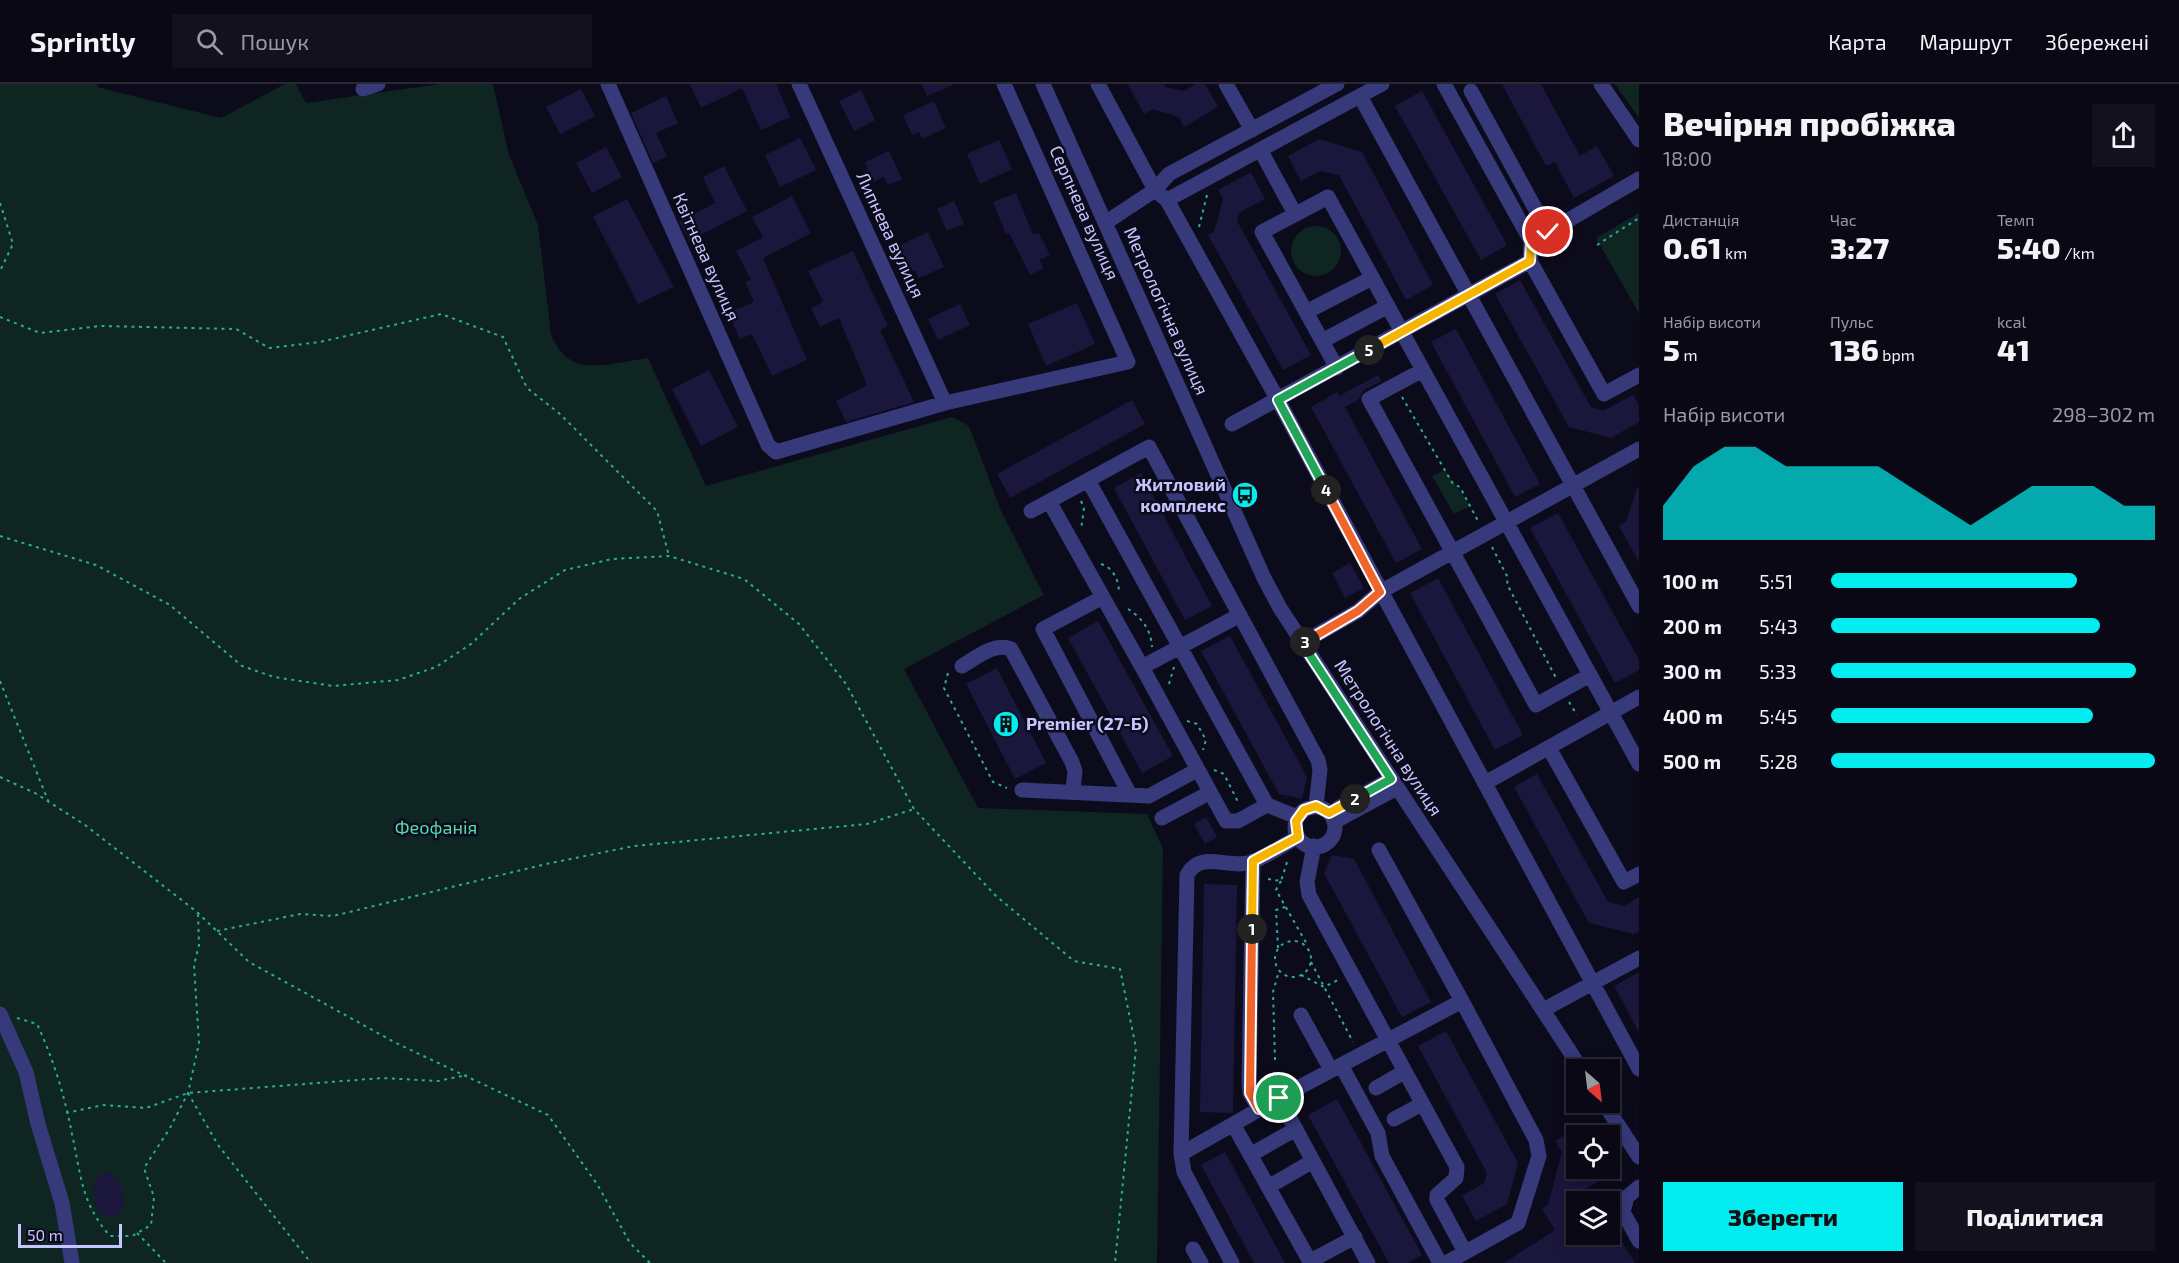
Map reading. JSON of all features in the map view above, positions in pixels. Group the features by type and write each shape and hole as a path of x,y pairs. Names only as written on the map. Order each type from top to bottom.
{"street":[{"path":"363,89 378,84"},
{"name":"Квітнева вулиця","path":"608,84 768,445 776,452 780,452 945,403"},
{"name":"Липнева вулиця","path":"799,84 945,403"},
{"name":"Серпнева вулиця","path":"945,403 1126,364 1128,358 1004,84"},
{"name":"Метрологічна вулиця","path":"1043,84 1264,578 1302,643 1575,1059"},
{"path":"1098,84 1155,189 1167,200 1278,400 1639,1069"},
{"path":"1226,84 1252,130"},
{"path":"1105,223 1155,189 1168,174 1337,84"},
{"path":"1167,200 1382,84"},
{"path":"1444,84 1531,242 1530,261 1604,394 1639,375"},
{"path":"1601,84 1639,140"},
{"path":"1471,91 1548,232"},
{"path":"1360,96 1639,606"},
{"path":"1261,151 1295,214"},
{"path":"1531,242 1639,179"},
{"path":"1337,368 1262,232 1328,197 1639,764"},
{"path":"1232,424 1530,261"},
{"path":"1306,312 1372,278"},
{"path":"1322,341 1388,306"},
{"path":"1423,370 1369,399 1452,552 1536,705 1590,675"},
{"path":"1031,511 1149,447 1318,760 1327,814 1330,840 1314,846 1305,844 1298,837 1295,827 1297,817 1304,810 1327,814 1394,783"},
{"path":"1302,643 1358,611 1380,592 1639,449"},
{"path":"1088,480 1267,805 1297,817"},
{"path":"1049,501 1142,668 1204,770 1209,793 1221,816 1232,823 1267,805"},
{"path":"1103,597 1043,630 1130,795"},
{"path":"1142,668 1240,615"},
{"path":"962,666 993,648 1002,646 1011,649 1072,762 1075,771 1073,790"},
{"path":"1485,783 1639,697"},
{"path":"1549,748 1624,882 1639,874"},
{"path":"1022,790 1073,790 1149,796 1204,770"},
{"path":"1162,818 1209,793"},
{"path":"1232,1263 1184,1172 1181,1154 1187,875 1191,868 1203,861 1253,861 1298,837"},
{"path":"1314,846 1307,882 1309,895 1457,1167 1456,1178 1437,1195 1437,1200 1465,1252"},
{"path":"1379,850 1536,1140 1539,1156 1518,1222 1446,1263"},
{"path":"1253,861 1249,1083 1250,1093 1259,1109"},
{"path":"1543,1011 1639,957"},
{"path":"1181,1154 1279,1098 1462,1001"},
{"path":"0,1015 26,1072 38,1124 62,1203 72,1263"},
{"path":"1301,1015 1378,1133 1382,1156 1440,1263"},
{"path":"1376,1088 1404,1072"},
{"path":"1279,1098 1368,1263"},
{"path":"1394,1119 1422,1104"},
{"path":"1610,1113 1639,1157"},
{"path":"1233,1124 1308,1258 1314,1259 1354,1237"},
{"path":"1250,1155 1296,1129"},
{"path":"1268,1187 1313,1161"},
{"path":"1639,1187 1627,1197 1623,1212 1639,1241"}],"path":[{"path":"1197,235 1209,187"},
{"path":"0,203 13,244 0,271"},
{"path":"1597,245 1639,218"},
{"path":"0,317 40,333 100,326 236,329 269,348 320,342 441,314 503,337 527,388 560,414 657,511 669,556"},
{"path":"1396,385 1454,484 1460,487 1584,728"},
{"path":"1074,488 1084,508 1082,537"},
{"path":"0,536 96,566 170,605 242,666 274,677 333,686 398,680 436,667 471,644 519,599 565,570 612,559 669,556 744,579 799,624 846,684 914,809 996,896 1074,961 1120,969 1136,1048 1115,1263"},
{"path":"1096,562 1109,567 1119,582 1119,597"},
{"path":"1124,604 1129,611 1138,614 1151,638 1152,653"},
{"path":"962,666 946,674 944,688 993,782 1022,790"},
{"path":"1166,693 1174,667"},
{"path":"0,681 49,803"},
{"path":"1180,715 1197,724 1206,740 1202,754"},
{"path":"1204,770 1224,774 1238,799 1239,808"},
{"path":"0,777 85,825 197,912 249,962 396,1043 469,1075 548,1115 591,1174 630,1243 651,1263"},
{"path":"217,931 300,914 333,916 546,864 634,846 867,824 914,809"},
{"path":"1291,851 1276,890 1293,922 1300,928 1310,951 1311,962 1355,1047"},
{"path":"1264,878 1281,881"},
{"path":"1275,1060 1273,992 1279,971 1275,960 1278,948 1276,910 1285,907"},
{"path":"0,1015 9,1015 37,1024 56,1074 80,1181 94,1218 110,1236 137,1233 151,1225 154,1197 144,1168 170,1128 188,1093 199,1043 194,965 199,945 197,912"},
{"path":"1278,948 1288,941 1294,941 1306,946 1310,951"},
{"path":"1301,975 1311,962"},
{"path":"1279,971 1289,977 1301,975 1324,987"},
{"path":"66,1113 103,1105 146,1108 188,1093 382,1078 438,1081 469,1075"},
{"path":"188,1093 218,1145 311,1263"},
{"path":"137,1233 166,1263"}],"green space":[{"name":"Феофанія","path":"0,84 98,84 97,87 221,118 285,84 296,84 306,103 440,84 493,84 509,155 538,225 551,334 559,349 579,364 604,365 648,358 706,486 952,417 969,426 1001,511 1044,595 904,669 978,808 1147,814 1163,849 1157,1263 0,1263"},
{"path":"1615,84 1639,84 1639,118"},
{"path":"1639,213 1639,313 1596,238"},
{"path":"1316,226 1334,233 1341,251 1334,269 1316,276 1298,269 1291,251 1298,233"},
{"path":"1445,470 1470,506 1454,514 1432,476"}],"building":[{"path":"690,84 776,84 790,117 761,130 742,88 701,108"},
{"path":"922,84 955,84 927,96"},
{"path":"1128,84 1164,84 1165,87 1184,91 1196,84 1205,84 1218,107 1184,127 1179,117 1153,109 1144,114"},
{"path":"1502,84 1541,84 1580,156 1597,146 1614,176 1574,198 1555,162 1546,166"},
{"path":"581,89 595,116 560,134 546,107"},
{"path":"861,90 875,120 854,131 839,101"},
{"path":"1422,91 1507,245 1481,260 1395,106"},
{"path":"666,96 678,123 656,133 667,156 653,163 631,113"},
{"path":"934,101 946,128 922,139 919,132 912,135 903,115"},
{"path":"800,138 816,170 780,187 765,155"},
{"path":"1319,139 1362,152 1433,285 1406,300 1339,175 1320,171 1301,181 1288,156"},
{"path":"999,140 1012,169 980,184 967,154"},
{"path":"606,147 622,177 592,193 576,163"},
{"path":"889,151 902,179 888,185 884,177 868,184 863,172 868,170 865,162"},
{"path":"724,166 747,211 689,241 679,221 715,203 703,177"},
{"path":"1251,172 1265,199 1240,212 1237,221 1311,355 1283,370 1208,235 1214,232 1223,199 1218,190"},
{"path":"1016,193 1033,235 1039,233 1050,255 1039,260 1044,268 1030,275 1009,233 1006,234 993,202"},
{"path":"792,196 811,233 763,258 807,360 772,376 752,334 740,339 728,313 754,302 745,282 751,280 736,251 763,237 752,217"},
{"path":"627,199 674,287 638,304 593,216"},
{"path":"954,201 964,224 947,231 937,209"},
{"path":"928,232 944,267 919,278 915,270 904,275 892,249"},
{"path":"853,251 888,326 880,330 914,402 846,422 836,401 867,385 839,318 820,327 811,308 823,302 808,271"},
{"path":"1520,280 1591,407 1603,411 1633,395 1639,406 1639,422 1611,438 1569,427 1495,294"},
{"path":"1077,303 1095,344 1046,366 1028,324"},
{"path":"960,304 970,325 938,340 928,319"},
{"path":"1456,329 1540,484 1515,497 1431,342"},
{"path":"709,370 738,427 701,446 672,389"},
{"path":"1378,375 1381,381 1364,390 1359,399 1345,407 1422,549 1396,563 1311,407 1337,392 1339,396"},
{"path":"1132,400 1145,424 1010,498 997,474"},
{"path":"1141,473 1212,606 1185,620 1114,488"},
{"path":"1637,488 1639,489 1639,562 1619,526 1626,522"},
{"path":"1558,513 1639,660 1639,670 1615,683 1530,528"},
{"path":"1350,563 1364,588 1345,598 1332,573"},
{"path":"1438,578 1523,735 1495,750 1410,593"},
{"path":"1098,621 1173,756 1142,773 1068,638"},
{"path":"1230,636 1307,777 1302,799 1279,794 1201,651"},
{"name":"Premier (27-Б)","path":"997,668 1046,763 1015,779 966,684"},
{"path":"1537,774 1608,902 1624,906 1639,897 1639,931 1633,934 1589,923 1514,787"},
{"path":"1206,817 1217,837 1205,844 1194,824"},
{"path":"1332,855 1354,859 1431,1002 1402,1017 1324,873"},
{"path":"1204,884 1237,885 1233,1113 1200,1112"},
{"path":"1639,972 1639,1032 1614,986"},
{"path":"1446,1031 1518,1163 1507,1204 1476,1221 1462,1196 1484,1183 1487,1173 1418,1046"},
{"path":"1337,1099 1422,1255 1408,1263 1389,1263 1308,1115"},
{"path":"1566,1135 1566,1179 1600,1180 1582,1191 1566,1191 1566,1245 1620,1245 1620,1239 1635,1263 1504,1263 1555,1230 1542,1209 1548,1205 1562,1152 1555,1141"},
{"path":"1225,1152 1285,1263 1254,1263 1201,1165"},
{"path":"102,1173 111,1173 120,1182 124,1204 121,1213 113,1217 104,1216 97,1209 93,1183"}],"place":[{"name":"Житловий комплекс","path":"1245,495"},
{"name":"Premier (27-Б)","path":"1006,724"}],"route":[{"path":"1279,1098 1259,1109 1250,1093 1253,861 1298,837 1296,821 1304,810 1316,806 1329,813 1391,779 1302,643 1358,611 1380,592 1278,400 1530,261 1531,242 1548,232"}]}
